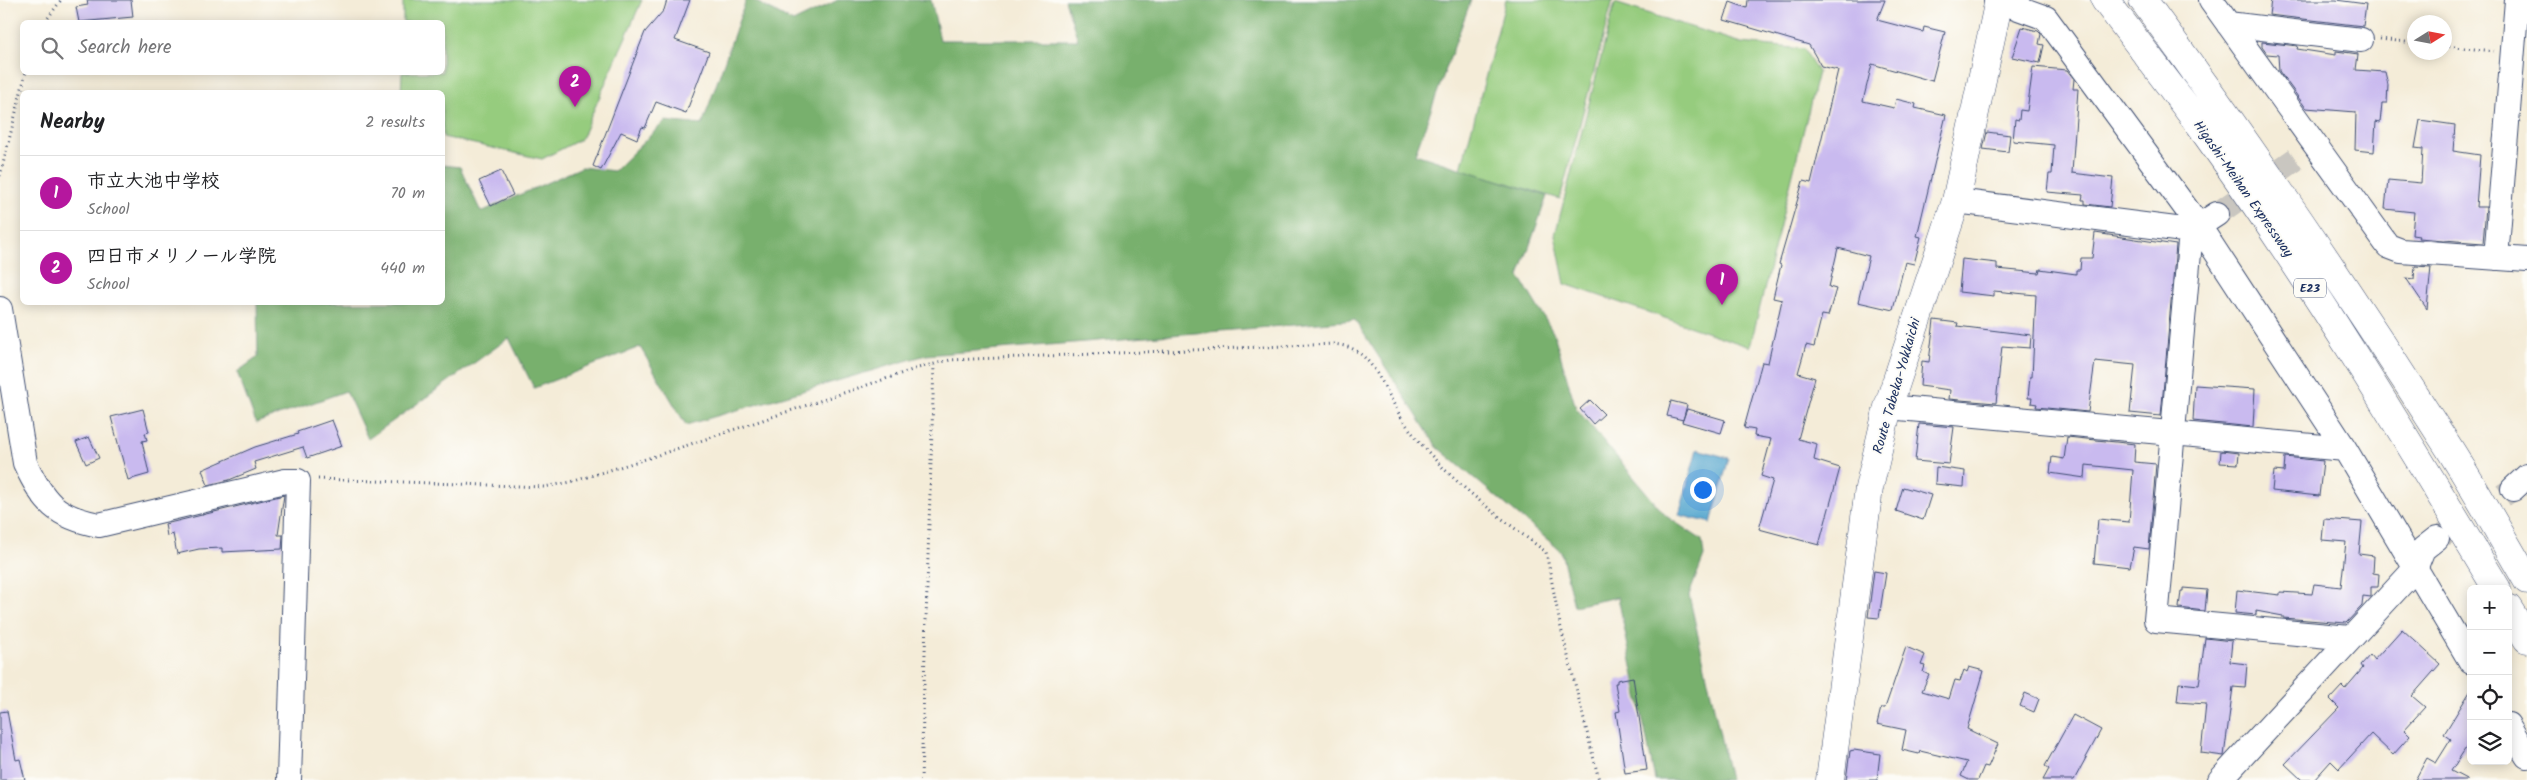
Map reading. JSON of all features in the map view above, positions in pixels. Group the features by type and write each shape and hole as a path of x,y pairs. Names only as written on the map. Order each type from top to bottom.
{"main road":[{"name":"Route Tabeka-Yokkaichi","path":"1830,780 1869,488 1888,407 1956,201 1998,0"},
{"name":"Higashi-Meihan Expressway","path":"2105,0 2201,128 2323,306 2414,451 2495,585"},
{"name":"Higashi-Meihan Expressway","path":"2143,0 2226,112 2350,294 2442,436 2527,580"},
{"path":"2512,615 2527,639"}],"street":[{"path":"1998,0 2046,18 2202,224 2345,449 2467,655"},
{"path":"2496,258 2517,0"},
{"path":"2213,1 2310,149 2388,246 2401,250 2527,260"},
{"path":"2228,24 2361,40"},
{"path":"1956,201 2202,224"},
{"path":"2202,224 2173,434 2156,620 2350,638"},
{"path":"0,309 25,463 34,483 50,504 74,520 99,524 285,481 298,481 290,780"},
{"path":"1888,407 2345,449"},
{"path":"2220,780 2415,570 2423,549 2437,538"},
{"path":"2512,732 2527,756"}],"path":[{"path":"46,20 61,0"},
{"path":"2361,40 2365,38 2407,42"},
{"path":"2452,47 2512,53"},
{"path":"22,90 25,75"},
{"path":"0,176 20,96"},
{"path":"298,481 316,479 520,488 571,482 918,368 950,360 1314,344 1334,344 1352,348 1364,358 1402,418 1430,456 1497,515 1546,552 1560,624 1599,780"},
{"path":"921,780 934,365"}],"green space":[{"path":"403,0 642,0 581,139 542,159 445,137 445,90 401,90 402,75 445,75 445,20 403,20"},
{"path":"746,0 753,0 793,22 838,0 931,0 940,40 1078,40 1065,0 1471,0 1415,154 1547,196 1519,276 1554,334 1576,408 1666,516 1702,540 1704,556 1689,595 1730,780 1655,780 1618,597 1574,606 1561,551 1437,447 1355,320 926,355 686,425 640,347 534,388 509,338 368,439 346,391 256,423 237,372 258,357 257,305 445,305 445,165 460,167 481,212 582,167 614,171 665,121 702,125"},
{"path":"1506,0 1613,0 1560,199 1461,169"},
{"path":"1615,3 1741,43 1804,49 1818,72 1750,347 1565,284 1555,235"}],"water":[{"path":"1697,449 1729,458 1711,523 1679,515"}],"building":[{"path":"87,0 131,0 133,17 79,20 76,7 88,5"},
{"path":"667,0 690,0 675,40 709,52 686,113 656,102 645,128 642,127 637,139 621,132 601,170 593,166 645,32 664,10"},
{"path":"1748,0 1885,0 1877,20 1923,32 1924,27 1945,32 1932,81 1872,64 1863,101 1894,108 1896,99 1916,104 1915,108 1946,115 1917,236 1921,237 1914,264 1905,262 1893,310 1858,302 1869,256 1838,248 1829,287 1836,289 1828,316 1822,315 1814,347 1806,345 1798,373 1815,378 1798,439 1817,444 1814,460 1840,468 1819,545 1759,529 1773,480 1761,476 1771,439 1754,436 1755,430 1744,428 1762,362 1768,363 1782,300 1773,298 1781,265 1779,264 1803,181 1811,183 1838,70 1821,66 1809,45 1724,20 1730,2 1747,8"},
{"path":"2271,0 2336,0 2366,4 2363,26 2269,15"},
{"path":"2022,27 2038,31 2041,34 2039,44 2044,45 2040,63 2012,57"},
{"path":"2262,42 2298,46 2297,49 2336,55 2336,51 2358,54 2356,70 2385,72 2388,85 2387,103 2382,103 2380,123 2376,122 2374,152 2355,150 2356,112 2306,108 2279,71 2278,55 2267,54 2262,47"},
{"path":"2033,67 2067,70 2074,79 2073,89 2078,89 2072,173 2113,178 2110,207 2085,204 2085,200 2082,200 2083,195 2047,192 2049,174 2052,174 2054,145 2013,141 2015,119 2019,120 2020,110 2027,111"},
{"path":"2420,120 2455,125 2453,151 2480,155 2476,207 2486,207 2483,243 2418,238 2419,236 2412,235 2414,212 2385,209 2388,180 2421,183 2423,149 2415,148"},
{"path":"1987,132 2010,135 2008,152 1983,149"},
{"path":"501,171 513,195 491,206 479,181"},
{"path":"2095,233 2176,245 2161,416 2130,413 2135,365 2095,361 2088,412 2036,407 2037,404 2031,403 2032,398 2028,398 2030,377 2032,377 2036,295 1994,291 1994,296 1959,292 1962,259 1997,263 1997,269 2039,273 2040,269 2076,274 2076,270 2080,270 2081,258 2092,258"},
{"path":"2415,266 2431,267 2427,309 2406,278 2414,279"},
{"path":"1934,320 1958,323 1957,326 2031,335 2030,348 2002,346 1996,403 1949,399 1950,390 1920,386 1922,361 1929,362"},
{"path":"2195,385 2255,389 2253,427 2193,421"},
{"path":"1590,400 1604,414 1593,424 1580,409"},
{"path":"1671,401 1687,405 1683,420 1667,416"},
{"path":"143,409 149,432 145,433 147,440 142,441 149,474 128,480 111,417"},
{"path":"1687,409 1725,420 1721,433 1682,422"},
{"path":"332,420 342,446 307,458 303,447 254,462 256,469 229,480 208,485 202,470 255,447 298,434 297,432"},
{"path":"1919,424 1954,427 1949,464 1915,461"},
{"path":"89,437 99,458 86,464 76,442"},
{"path":"2067,437 2135,444 2134,462 2156,464 2149,549 2134,547 2130,567 2094,563 2098,519 2129,522 2133,470 2086,465 2085,478 2050,473 2052,457 2064,459"},
{"path":"2221,451 2239,453 2238,464 2220,463"},
{"path":"2285,457 2323,461 2319,496 2272,491 2274,471 2284,472"},
{"path":"1936,467 1965,471 1964,487 1935,484"},
{"path":"1903,487 1931,495 1923,520 1896,511"},
{"path":"284,495 278,535 283,535 282,549 222,552 222,548 199,549 177,554 173,534 167,536 165,524"},
{"path":"2324,519 2362,522 2359,554 2374,556 2373,573 2379,574 2378,587 2371,587 2371,597 2363,596 2362,606 2346,623 2283,618 2283,616 2256,611 2256,615 2235,613 2237,590 2280,595 2280,592 2312,594 2314,584 2341,587 2346,542 2322,540"},
{"path":"1874,571 1886,573 1879,618 1868,617"},
{"path":"2183,588 2207,590 2205,611 2179,608"},
{"path":"2402,629 2440,664 2412,696 2425,707 2404,730 2410,736 2393,755 2371,734 2339,769 2331,761 2314,780 2302,780 2285,764 2339,708 2330,699 2342,686 2345,689 2363,668 2361,665 2370,655 2374,660"},
{"path":"2205,638 2232,641 2230,662 2247,664 2245,688 2233,687 2224,756 2201,753 2206,704 2177,702 2179,683 2199,685"},
{"path":"1906,647 1925,655 1921,665 1925,666 1923,672 1929,675 1922,691 1949,699 1955,680 1960,681 1964,670 1967,672 1969,667 1984,671 1967,729 1998,744 1988,767 1984,766 1978,780 1969,780 1961,776 1967,762 1920,751 1919,754 1902,750 1906,730 1877,724 1881,708 1885,708"},
{"path":"1633,677 1647,770 1625,773 1616,712 1620,711 1615,683 1617,683 1617,680"},
{"path":"2025,693 2039,699 2034,712 2020,706"},
{"path":"2467,697 2467,746 2451,771 2468,780 2415,780 2427,758 2436,763 2451,739 2444,734"},
{"path":"7,711 16,760 20,759 25,780 0,780 0,712"},
{"path":"2073,715 2101,730 2074,780 2043,780 2049,769 2045,766"},
{"path":"1850,751 1880,754 1877,780 1846,780"}],"tunnel":[{"path":"2217,214 2303,154"},
{"path":"2443,535 2513,489"}],"place":[{"name":"四日市メリノール学院","path":"575,107"},
{"name":"市立大池中学校","path":"1722,305"}]}
